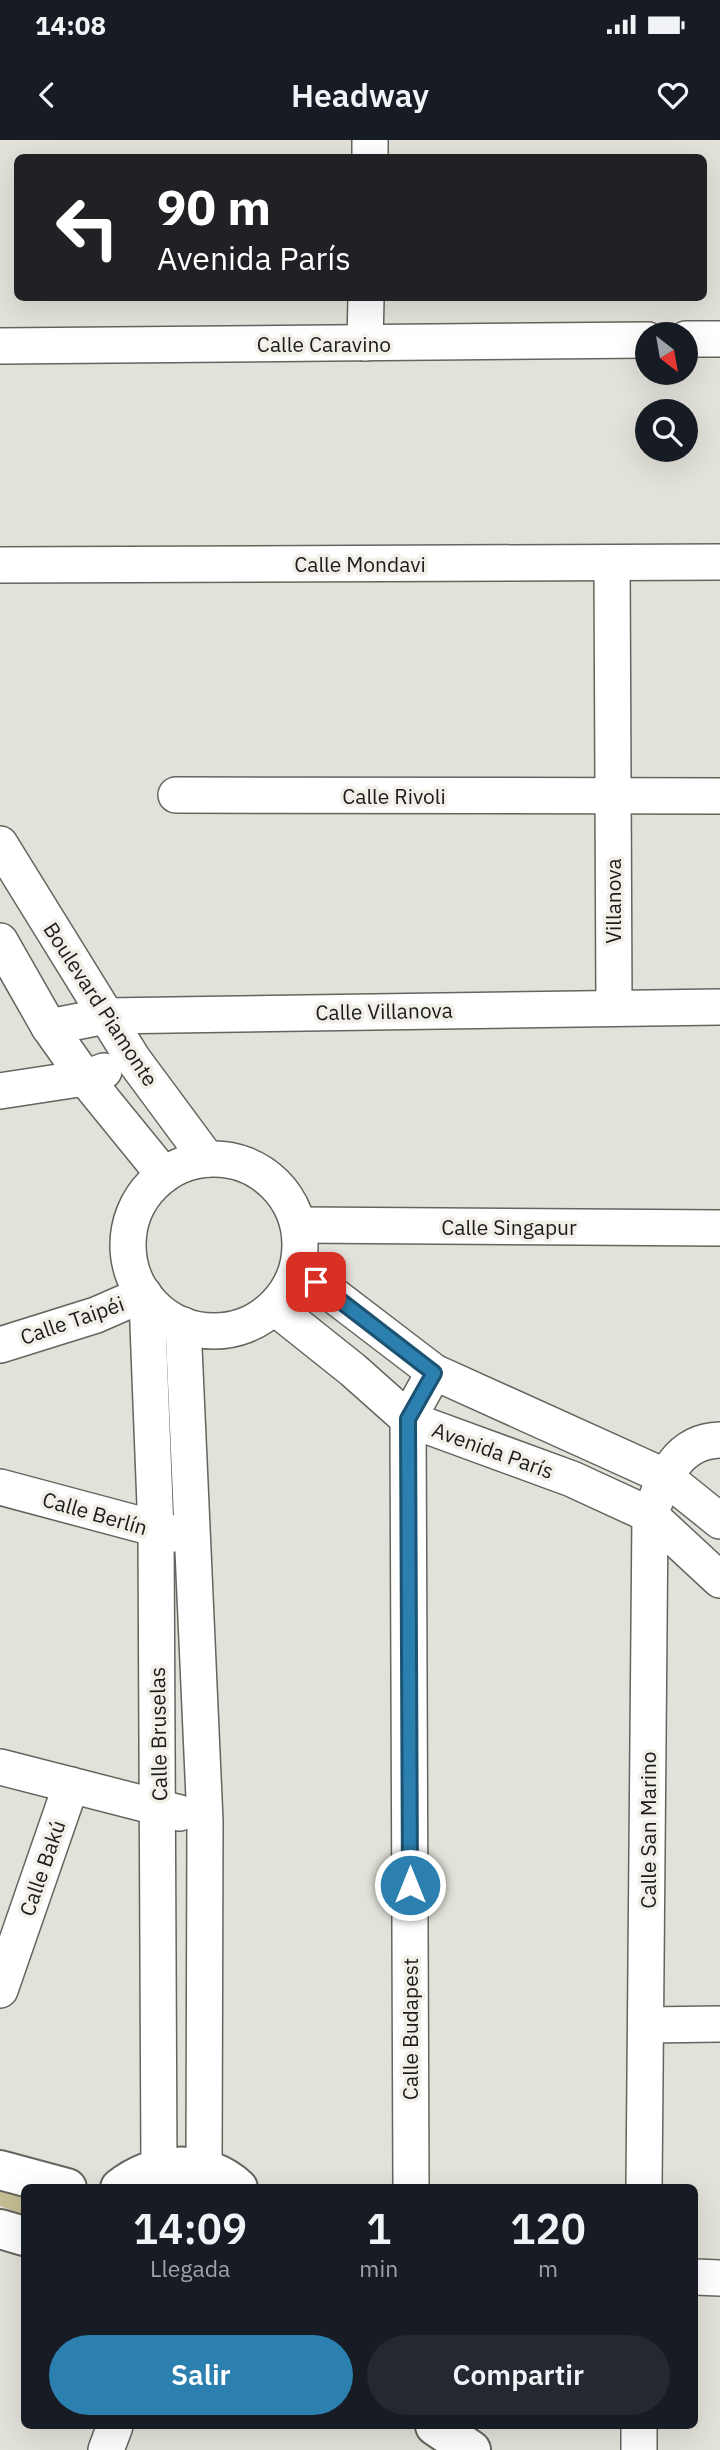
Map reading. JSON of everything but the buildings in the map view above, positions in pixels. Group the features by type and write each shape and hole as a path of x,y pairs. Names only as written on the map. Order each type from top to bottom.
{"main road":[{"path":"124,2184 131,2178 159,2168 182,2166 204,2169 231,2184"},
{"path":"0,2170 52,2184"},
{"path":"0,2229 21,2235"},
{"path":"440,2429 471,2450"}],"street":[{"path":"365,343 366,301"},
{"path":"698,339 720,339"},
{"name":"Calle Caravino","path":"0,346 635,340"},
{"name":"Calle Mondavi","path":"0,565 720,562"},
{"path":"612,563 613,796"},
{"name":"Calle Rivoli","path":"176,795 720,796"},
{"name":"Villanova","path":"613,796 614,1006"},
{"name":"Boulevard Piamonte","path":"0,844 133,1059 207,1159"},
{"path":"0,941 49,1027 85,1078 163,1175"},
{"name":"Calle Villanova","path":"49,1027 106,1016 614,1006 720,1007"},
{"path":"0,1091 85,1078 133,1059"},
{"path":"207,1159 232,1161 255,1168 275,1183 290,1202 299,1225 298,1268 289,1289 274,1307 254,1321 231,1329 207,1331 183,1325 163,1315 146,1297 133,1275 130,1257 131,1220 144,1195 163,1175 184,1164 207,1159"},
{"name":"Calle Singapur","path":"299,1225 720,1228"},
{"name":"Avenida París","path":"298,1268 434,1373 664,1476 720,1521"},
{"name":"Calle Taipéi","path":"0,1345 146,1297"},
{"name":"Calle Bruselas","path":"146,1297 156,1531 159,2168"},
{"name":"Avenida París","path":"274,1307 353,1370 408,1419 572,1479 650,1515 720,1580"},
{"name":"Calle Bruselas","path":"183,1325 205,1821 204,2169"},
{"name":"Calle Budapest","path":"411,2184 408,1419 434,1373"},
{"name":"Calle San Marino","path":"644,2184 650,1515 664,1476 685,1449 706,1440 720,1440"},
{"name":"Calle Berlín","path":"0,1486 156,1531 192,1536"},
{"path":"158,1701 200,1702"},
{"path":"0,1768 205,1821"},
{"name":"Calle Bakú","path":"0,1990 71,1785"},
{"path":"647,2025 720,2024"},
{"path":"698,2277 720,2278"},
{"path":"106,2450 114,2429"},
{"path":"639,2429 639,2450"}],"shaded area":[{"path":"0,2190 21,2196 21,2214 0,2206"}],"route":[{"path":"316,1282 434,1373 408,1419 410,1885"}]}
